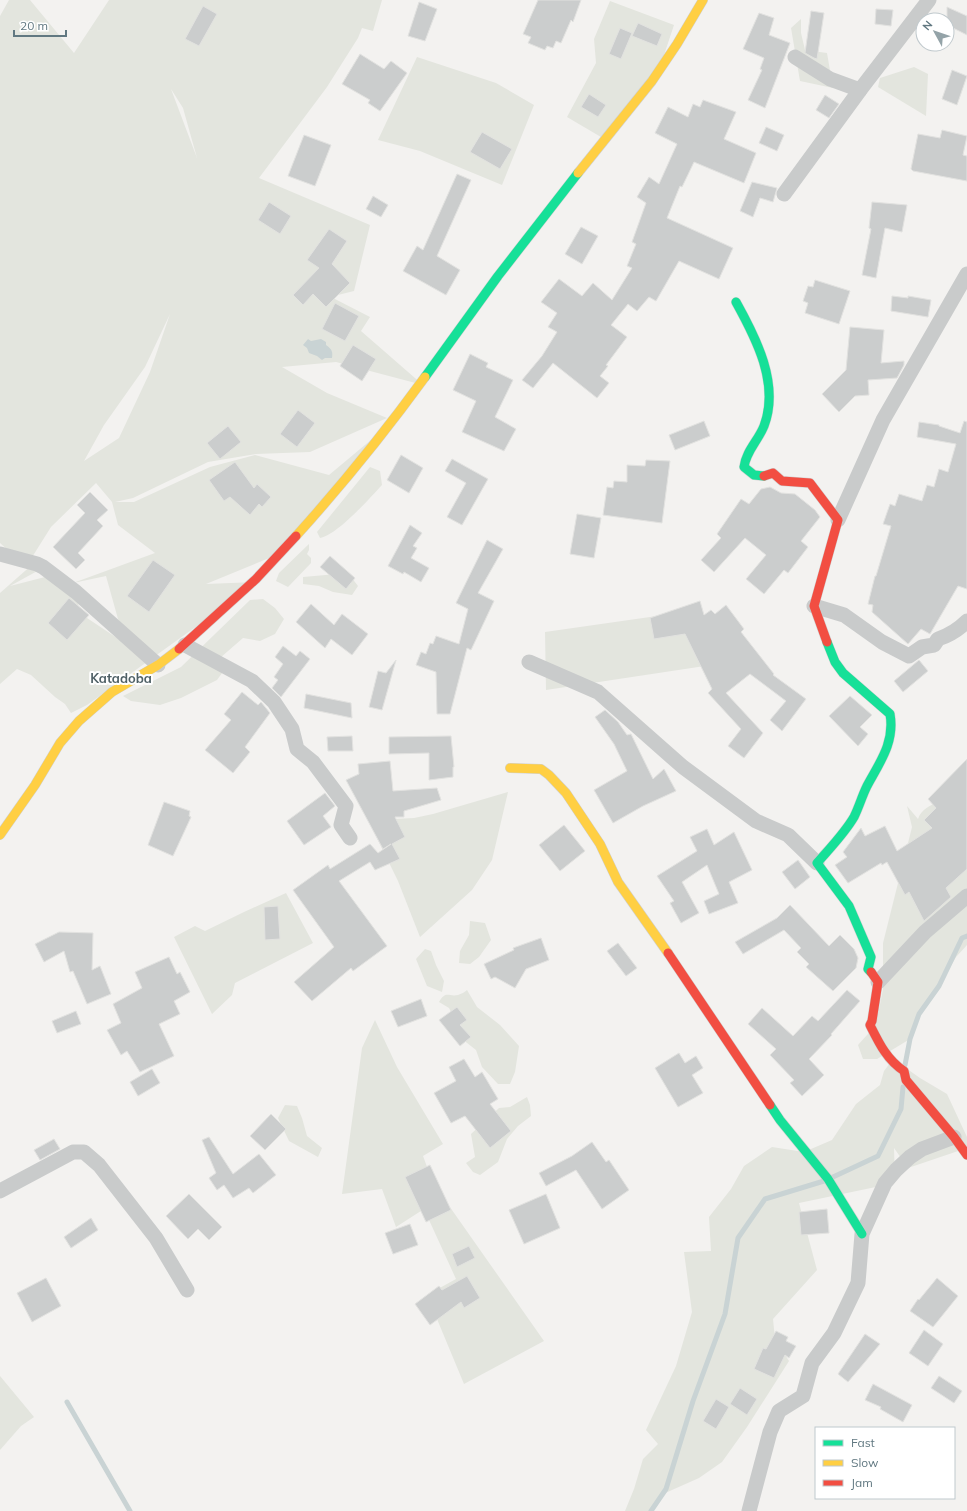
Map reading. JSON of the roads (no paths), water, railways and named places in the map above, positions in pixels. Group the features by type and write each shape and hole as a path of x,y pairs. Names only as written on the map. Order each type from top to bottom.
{"street":[{"path":"0,835 35,785 60,743 80,721 112,692 158,665 186,645 256,579 302,530 391,424 498,276 600,145 652,82 703,0"},
{"path":"784,194 808,164 860,90 929,0"},
{"path":"795,57 830,79 860,90"},
{"path":"817,864 853,819 867,785 888,745 893,723 890,714 843,673 835,662 814,606 838,520 883,420 967,274"},
{"path":"736,302 757,342 768,391 768,407 765,425 746,458 744,464 745,469 762,478 773,473 782,481 810,483 838,520"},
{"path":"0,554 43,566 76,592 158,665"},
{"path":"814,606 844,615 882,642 909,656 922,647 934,645 938,639 958,630 967,621"},
{"path":"186,645 252,682 274,702 292,729 297,749 313,762 346,806 342,825 350,838"},
{"path":"529,662 598,692 684,767 756,821 788,835 817,864 849,906 872,957 868,969 878,982"},
{"path":"510,768 541,769 549,774 566,793 600,844 618,882 685,977 780,1120 828,1179 862,1234"},
{"path":"967,896 925,932 878,982 872,1021 870,1025 894,1065 904,1071 906,1080 954,1137 967,1155"},
{"path":"749,1511 770,1432 779,1411 803,1396 812,1363 834,1333 858,1283 862,1234 885,1183 910,1157 922,1149 954,1137"},
{"path":"0,1191 73,1152 84,1152 99,1165 156,1238 187,1290"}],"waterway":[{"path":"905,1065 910,1039 919,1014 939,986 962,938 967,936"},
{"path":"833,1177 878,1156 901,1109 903,1087"},
{"path":"651,1511 666,1489 693,1401 725,1314 738,1238 765,1199 824,1181"},
{"path":"67,1402 130,1511"}],"district":[{"name":"Katadoba","path":"121,678"}]}
